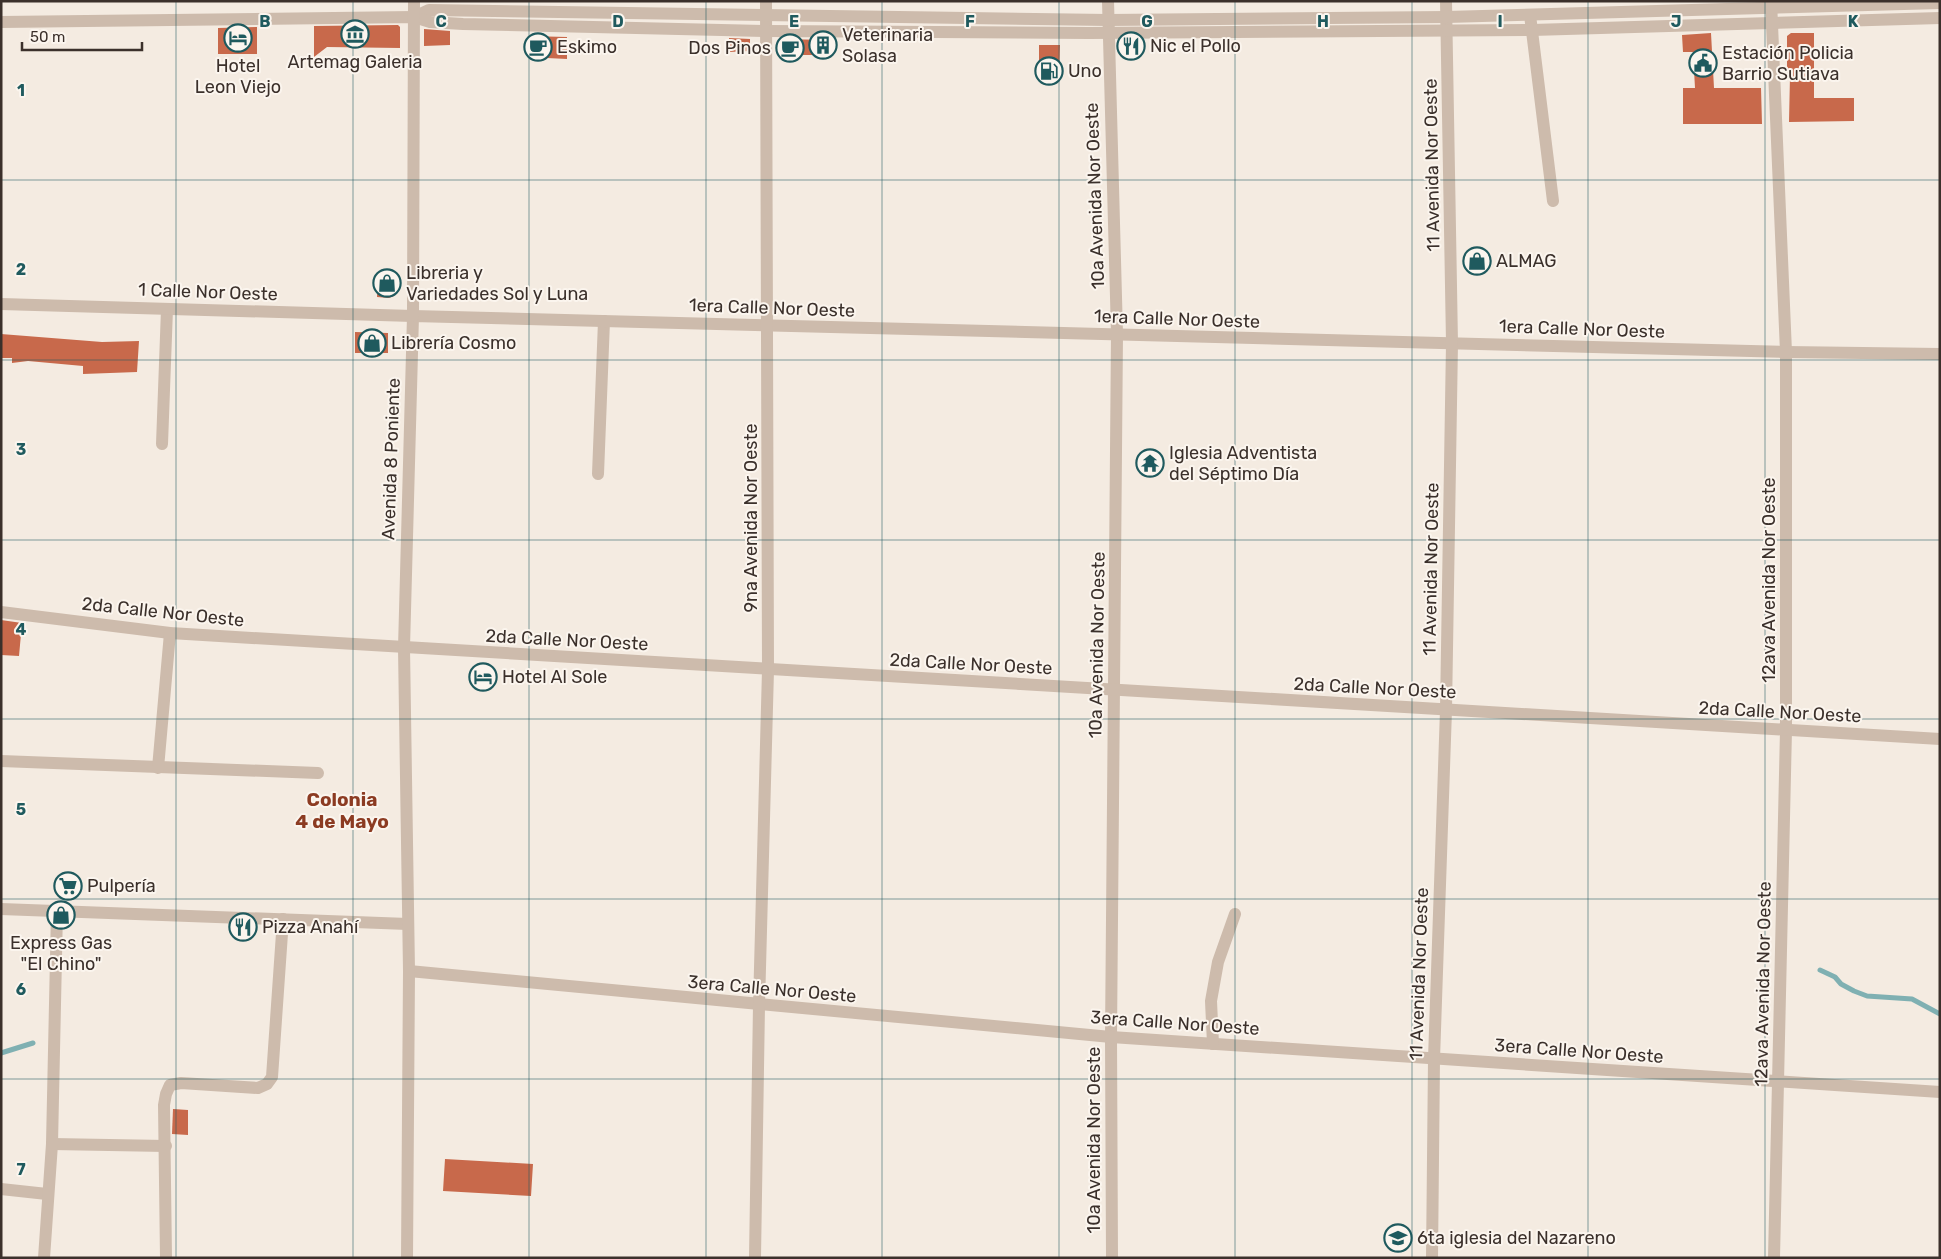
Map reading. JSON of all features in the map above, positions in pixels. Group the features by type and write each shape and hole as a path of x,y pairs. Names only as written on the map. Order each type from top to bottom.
{"street":[{"name":"Avenida 8 Poniente","path":"406,1258 409,971 404,648 413,316 414,1"},
{"name":"9na Avenida Nor Oeste","path":"755,1258 759,1005 768,670 766,1"},
{"name":"10a Avenida Nor Oeste","path":"1108,1 1117,334 1111,1037 1112,1258"},
{"name":"11 Avenida Nor Oeste","path":"1432,1258 1434,1059 1446,710 1452,343 1446,1"},
{"path":"1,22 414,17 430,22 766,31 894,32 1108,27 1238,18 1447,17 1658,11 1771,4 1868,5 1934,3 1934,18 1447,32 1239,32 1108,27 894,16 766,16 430,10 414,17"},
{"name":"12ava Avenida Nor Oeste","path":"1771,4 1786,352 1786,730 1774,1258"},
{"path":"1868,5 1868,20"},
{"path":"538,11 538,25"},
{"path":"1657,26 1658,11"},
{"path":"688,14 688,29"},
{"path":"1530,14 1553,201"},
{"path":"894,16 894,32"},
{"path":"1335,17 1335,31"},
{"path":"1238,18 1239,32"},
{"name":"1 Calle Nor Oeste","path":"1,304 413,316"},
{"path":"162,444 167,308"},
{"name":"1era Calle Nor Oeste","path":"413,316 1786,352 1940,354"},
{"path":"598,474 604,321"},
{"name":"2da Calle Nor Oeste","path":"1,612 170,633 1940,740"},
{"path":"158,768 170,633"},
{"path":"1,761 318,773"},
{"path":"1,909 408,924"},
{"path":"44,1258 52,1144 57,911"},
{"path":"1213,1044 1211,1002 1218,962 1236,914"},
{"path":"166,1258 164,1105 166,1094 170,1085 181,1083 258,1088 267,1084 272,1078 283,920"},
{"name":"3era Calle Nor Oeste","path":"409,971 1111,1037 1940,1092"},
{"path":"52,1144 166,1146"},
{"path":"1,1189 48,1194"}],"building":[{"path":"398,25 400,27 400,48 327,47 314,57 314,26"},
{"name":"Hotel Leon Viejo","path":"257,27 257,54 218,54 218,28"},
{"path":"424,29 450,31 450,45 424,46"},
{"path":"1711,33 1714,88 1761,88 1762,124 1683,124 1683,88 1695,88 1693,52 1683,52 1682,35"},
{"path":"1791,33 1814,33 1814,98 1854,98 1854,121 1789,122 1790,76 1787,76 1787,36"},
{"path":"528,36 567,37 567,59 527,57"},
{"path":"729,38 750,39 750,51 729,52"},
{"path":"780,39 828,40 828,55 801,55 801,58 779,57"},
{"name":"Nic el Pollo","path":"1125,41 1138,41 1138,50 1124,50"},
{"name":"Uno","path":"1039,45 1060,45 1059,81 1039,80"},
{"name":"ALMAG","path":"1466,253 1487,253 1487,268 1466,269"},
{"name":"Libreria y Variedades Sol y Luna","path":"378,274 396,275 396,292 394,296 389,298 377,297"},
{"name":"Librería Cosmo","path":"355,332 388,333 388,353 355,353"},
{"path":"1,334 102,342 139,341 137,372 83,374 83,366 28,361 12,363 12,358 1,358"},
{"path":"1,620 22,623 19,656 1,655"},
{"path":"173,1109 188,1110 188,1135 172,1134"},
{"path":"445,1159 533,1164 531,1196 443,1191"}],"waterway":[{"path":"1820,970 1835,977 1841,984 1867,996 1912,999 1940,1014"},
{"path":"1,1053 33,1043"}],"place":[{"name":"Artemag Galeria","path":"355,34"},
{"name":"Hotel Leon Viejo","path":"238,38"},
{"name":"Veterinaria Solasa","path":"823,45"},
{"name":"Nic el Pollo","path":"1131,46"},
{"name":"Eskimo","path":"538,47"},
{"name":"Dos Pinos","path":"790,48"},
{"name":"Estación Policia Barrio Sutiava","path":"1703,63"},
{"name":"Uno","path":"1049,71"},
{"name":"ALMAG","path":"1477,261"},
{"name":"Libreria y Variedades Sol y Luna","path":"387,283"},
{"name":"Librería Cosmo","path":"372,343"},
{"name":"Iglesia Adventista del Séptimo Día","path":"1150,463"},
{"name":"Hotel Al Sole","path":"483,677"},
{"name":"Pulpería","path":"68,886"},
{"name":"Express Gas \"El Chino\"","path":"61,915"},
{"name":"Pizza Anahí","path":"243,927"},
{"name":"6ta iglesia del Nazareno","path":"1398,1238"}],"district":[{"name":"Colonia 4 de Mayo","path":"342,810"}]}
